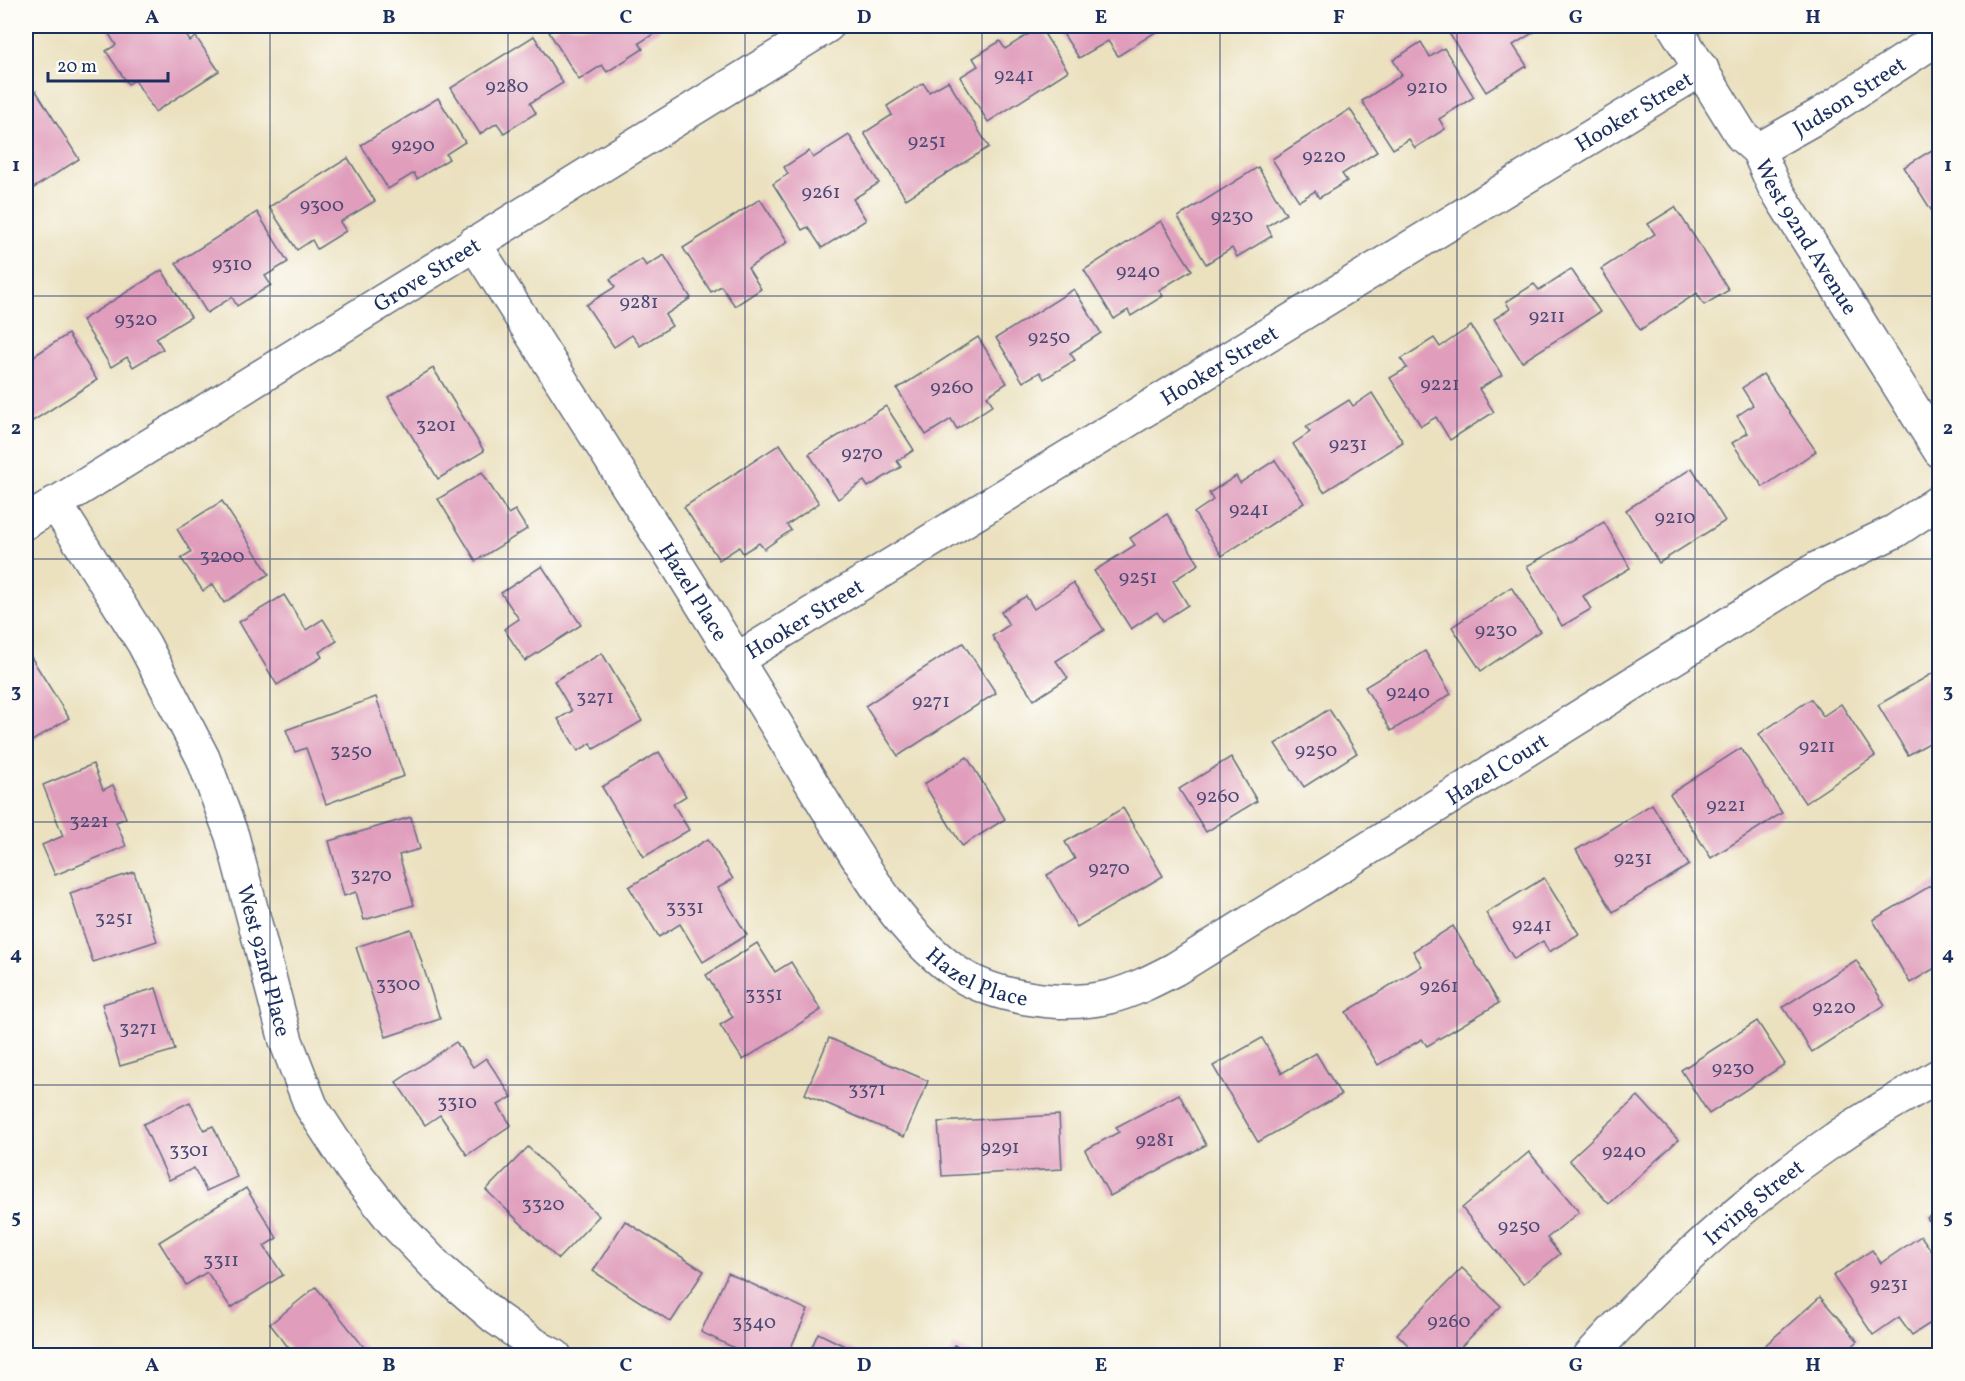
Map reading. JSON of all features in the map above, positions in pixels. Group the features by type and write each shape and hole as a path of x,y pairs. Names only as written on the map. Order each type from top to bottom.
{"street":[{"name":"Grove Street","path":"26,522 827,26"},
{"name":"West 92nd Avenue","path":"1674,26 1742,135 1758,150 1774,186 1940,451"},
{"name":"Judson Street","path":"1758,150 1820,115 1940,37"},
{"name":"Hooker Street","path":"736,660 1702,69"},
{"name":"Hazel Place","path":"474,243 871,880 905,923 932,952 955,971 986,988 1013,995 1045,999"},
{"name":"Hazel Court","path":"1045,999 1077,1000 1107,997 1141,987 1175,969 1818,567 1895,531 1940,501"},
{"name":"West 92nd Place","path":"55,503 144,645 203,758 231,836 286,1041 311,1106 351,1169 393,1221 438,1268 496,1318 555,1356"},
{"name":"Irving Street","path":"1590,1356 1641,1302 1756,1199 1835,1138 1940,1075"}],"building":[{"path":"104,26 180,26 190,41 196,37 219,71 155,112 135,80 128,84 106,51 116,45"},
{"path":"560,26 657,26 660,30 639,43 643,49 607,72 602,65 579,80 549,32"},
{"path":"1058,26 1165,26 1118,56 1108,41 1079,58"},
{"path":"1455,26 1544,26 1513,45 1527,66 1486,92 1447,30"},
{"path":"1040,27 1068,71 988,122 960,77 978,66 973,58 1000,41 1005,49"},
{"path":"534,36 563,83 530,103 536,113 504,133 497,123 480,134 451,88"},
{"path":"1421,42 1430,57 1444,48 1474,97 1439,119 1445,129 1415,148 1409,139 1393,149 1362,101 1402,75 1393,60"},
{"path":"948,81 989,147 906,199 864,133 892,115 887,106 923,83 929,92"},
{"path":"36,91 79,159 26,193 26,92 28,96"},
{"path":"438,98 465,142 446,154 449,159 417,179 414,173 388,189 361,145"},
{"path":"1350,109 1377,152 1342,174 1347,181 1319,198 1315,191 1299,201 1272,159"},
{"path":"849,135 879,183 853,199 866,220 822,248 808,227 802,230 773,184 788,174 784,167 809,151 813,158"},
{"path":"1940,145 1940,209 1933,213 1904,167"},
{"path":"348,158 375,201 340,222 346,231 317,249 312,240 297,250 269,207"},
{"path":"1258,167 1286,214 1267,226 1272,236 1237,257 1232,248 1206,264 1178,217"},
{"path":"760,199 788,242 748,268 761,289 735,306 721,286 711,292 683,248"},
{"path":"1675,207 1729,290 1704,305 1697,293 1640,330 1601,269 1655,234 1648,224"},
{"path":"257,212 288,262 265,276 271,285 237,306 232,297 207,313 176,263"},
{"path":"1161,221 1192,270 1159,290 1163,296 1131,316 1128,310 1114,319 1084,270"},
{"path":"664,255 691,298 665,315 672,326 640,346 632,335 614,347 586,305 615,287 610,279 642,259 646,266"},
{"path":"1571,269 1600,312 1522,362 1494,319 1510,309 1506,302 1534,284 1539,290"},
{"path":"162,270 191,317 156,338 163,349 133,367 127,357 111,367 82,320"},
{"path":"1074,289 1101,333 1070,353 1075,360 1044,379 1040,372 1023,382 996,338"},
{"path":"1471,326 1502,375 1479,389 1494,412 1450,440 1436,417 1421,426 1390,378 1407,368 1401,359 1434,338 1440,347"},
{"path":"68,334 97,380 33,421 26,409 26,361"},
{"path":"978,337 1007,383 987,396 993,405 957,429 951,419 926,435 897,389"},
{"path":"433,368 484,451 438,479 388,397"},
{"path":"1763,374 1816,451 1763,487 1732,443 1748,433 1737,416 1753,405 1742,388"},
{"path":"1372,393 1403,442 1324,492 1293,444 1310,432 1306,427 1349,400 1353,406"},
{"path":"886,406 914,450 897,461 901,467 868,487 864,481 838,499 809,454"},
{"path":"780,444 819,503 787,525 791,530 764,549 759,543 743,553 739,547 719,560 684,507"},
{"path":"1275,460 1304,503 1222,556 1194,513 1213,500 1209,493 1236,476 1240,483"},
{"path":"1692,468 1725,521 1659,563 1626,510"},
{"path":"482,472 508,514 515,510 527,529 476,561 438,499"},
{"path":"222,501 269,574 224,603 213,584 203,591 181,558 191,552 177,529"},
{"path":"1167,514 1199,564 1173,581 1188,605 1163,621 1157,612 1131,629 1094,571 1135,545 1130,538"},
{"path":"1604,522 1630,568 1583,596 1591,609 1562,626 1527,566"},
{"path":"542,566 581,625 525,661 504,629 519,619 501,593"},
{"path":"1073,583 1104,630 1056,661 1068,678 1034,700 992,636 1009,625 1001,612 1026,596 1034,609"},
{"path":"1511,587 1540,631 1481,671 1452,627"},
{"path":"284,595 306,630 323,619 337,641 319,652 322,657 277,685 239,622"},
{"path":"963,643 996,693 898,756 865,706"},
{"path":"26,649 69,718 26,745"},
{"path":"1425,651 1451,694 1391,731 1365,687"},
{"path":"602,653 642,721 594,749 591,743 578,751 558,719 572,711 554,681"},
{"path":"1940,669 1940,737 1908,755 1878,705"},
{"path":"376,697 404,776 326,804 306,748 295,752 286,730"},
{"path":"1811,699 1823,716 1841,704 1875,756 1805,803 1759,734"},
{"path":"1329,709 1357,753 1304,787 1275,744"},
{"path":"1741,748 1782,813 1711,858 1670,794"},
{"path":"659,752 686,796 673,804 689,830 644,857 602,787"},
{"path":"967,757 1005,819 962,846 924,784"},
{"path":"1231,757 1257,801 1206,832 1179,789"},
{"path":"93,764 103,790 113,785 126,818 116,822 126,846 55,875 42,845 63,836 43,785"},
{"path":"1652,804 1689,865 1613,912 1576,850"},
{"path":"1123,808 1163,876 1077,927 1047,875 1075,859 1065,842"},
{"path":"411,817 420,849 399,855 414,905 364,920 356,892 344,896 329,841"},
{"path":"708,839 733,879 718,888 747,935 703,962 680,924 659,937 629,887"},
{"path":"134,872 157,941 93,962 70,893"},
{"path":"1544,878 1579,934 1549,952 1543,941 1514,959 1486,913"},
{"path":"1940,880 1940,965 1910,983 1873,920"},
{"path":"1453,926 1499,1003 1427,1046 1422,1039 1378,1065 1346,1012 1422,966 1413,951"},
{"path":"411,929 440,1019 386,1037 356,947"},
{"path":"757,943 775,972 791,962 821,1010 743,1060 720,1025 733,1017 706,975"},
{"path":"1856,960 1885,1005 1812,1052 1783,1007"},
{"path":"156,988 175,1050 120,1066 102,1004"},
{"path":"1757,1021 1785,1064 1709,1114 1681,1070"},
{"path":"829,1038 928,1081 904,1137 805,1094"},
{"path":"1262,1038 1282,1073 1316,1053 1341,1095 1258,1142 1213,1066"},
{"path":"456,1042 473,1067 486,1058 512,1097 498,1105 511,1125 467,1155 440,1115 425,1125 396,1082"},
{"path":"1179,1094 1206,1145 1110,1196 1085,1150 1119,1132 1116,1127"},
{"path":"1638,1096 1678,1140 1609,1204 1569,1160"},
{"path":"190,1102 204,1130 213,1126 237,1177 206,1191 194,1168 169,1180 143,1124"},
{"path":"1059,1115 1062,1169 942,1176 938,1122"},
{"path":"528,1147 599,1216 558,1259 486,1190"},
{"path":"1529,1152 1579,1212 1547,1238 1560,1254 1523,1284 1462,1208"},
{"path":"246,1188 277,1238 264,1246 283,1275 231,1308 207,1272 186,1285 159,1242"},
{"path":"1940,1210 1940,1237 1927,1218"},
{"path":"625,1221 704,1271 671,1322 593,1271"},
{"path":"1921,1236 1940,1263 1940,1290 1935,1293 1940,1299 1940,1317 1912,1335 1899,1317 1873,1335 1833,1276 1872,1250 1881,1263"},
{"path":"1462,1268 1501,1306 1452,1356 1419,1356 1397,1334"},
{"path":"728,1273 808,1310 787,1356 751,1356 701,1332"},
{"path":"316,1287 371,1356 295,1356 270,1324"},
{"path":"1820,1297 1858,1341 1842,1356 1753,1356"},
{"path":"818,1333 865,1356 808,1356"},
{"path":"954,1345 977,1356 949,1356"}]}
